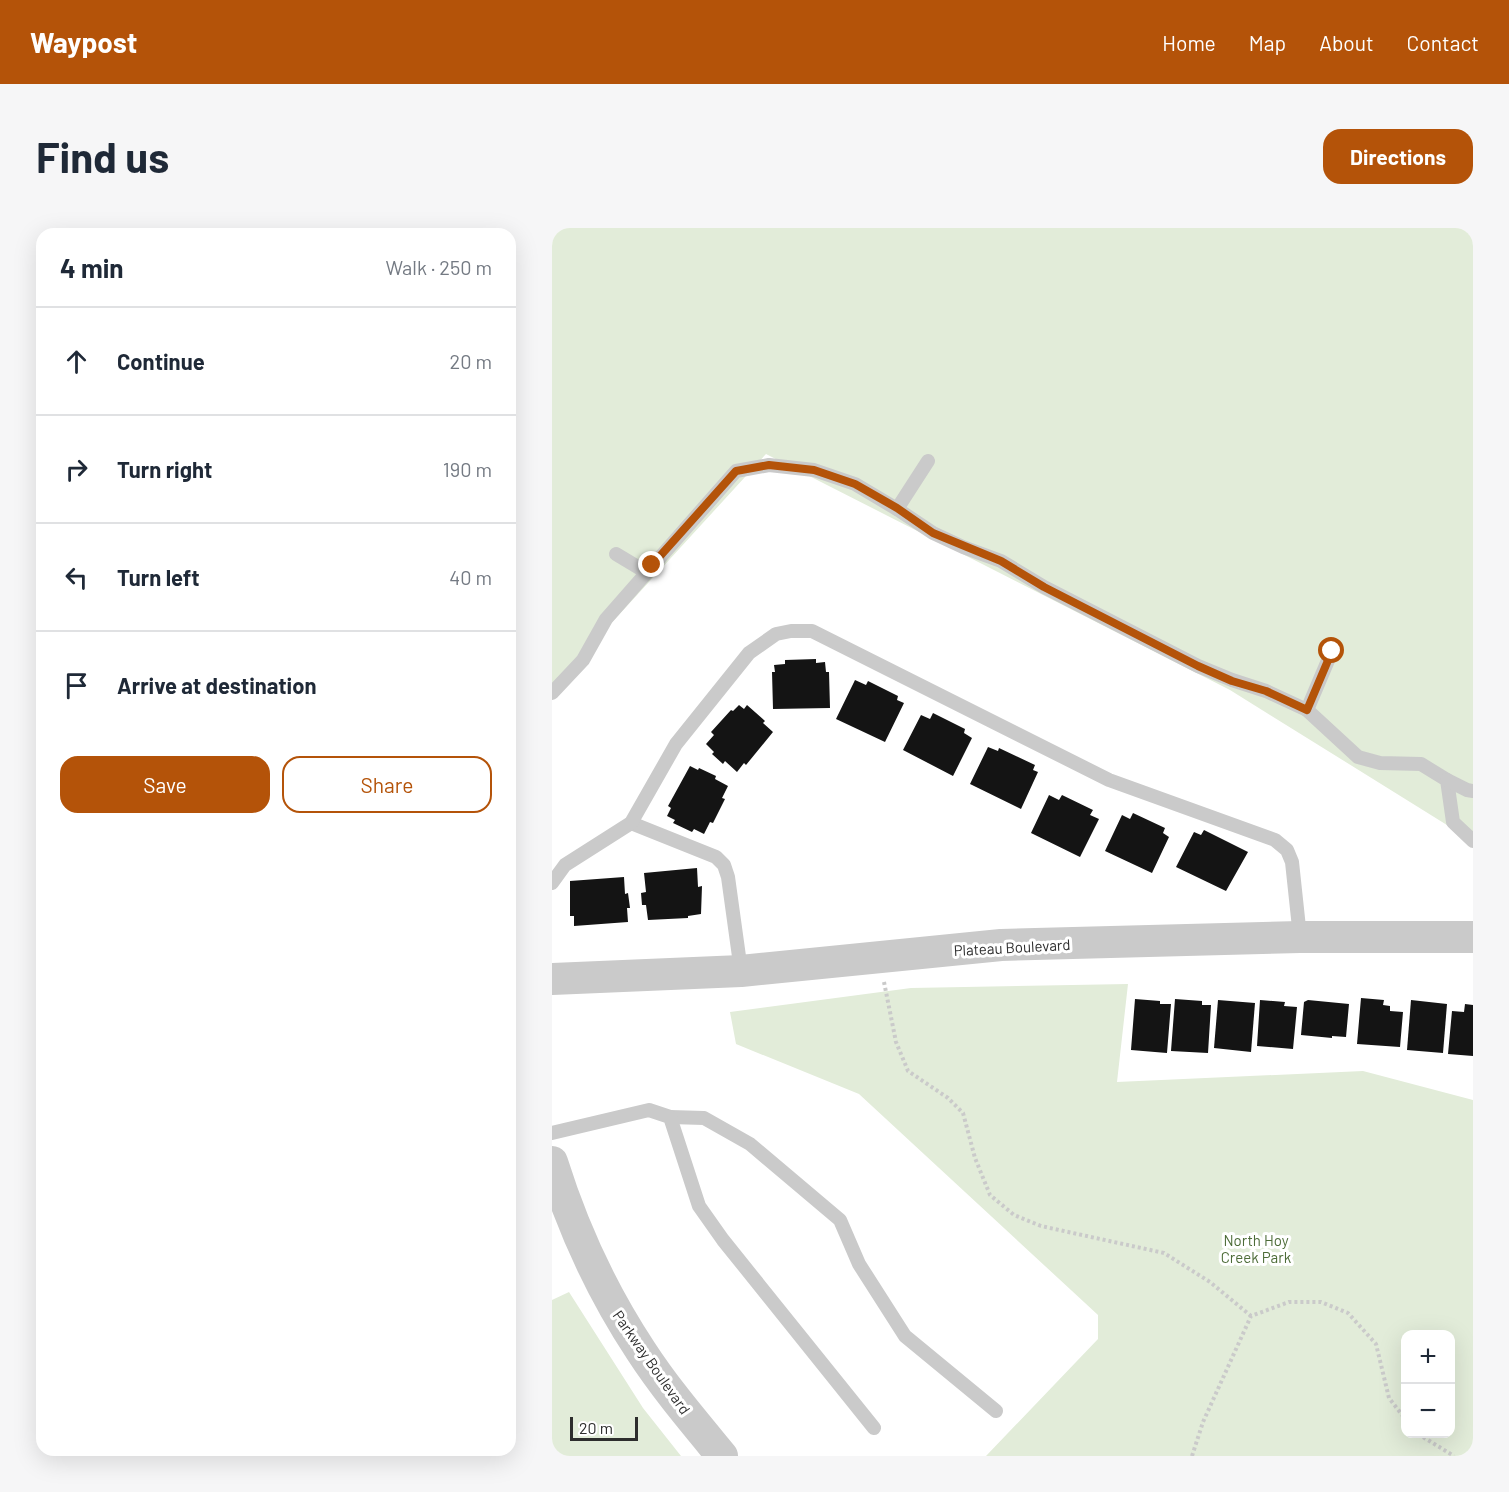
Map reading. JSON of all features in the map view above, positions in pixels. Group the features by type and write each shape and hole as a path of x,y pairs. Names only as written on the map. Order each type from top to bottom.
{"street":[{"name":"Plateau Boulevard","path":"552,980 741,971 1001,945 1300,937 1473,938"},
{"name":"Parkway Boulevard","path":"552,1162 580,1239 621,1319 657,1374 722,1456"}],"lane":[{"path":"897,508 928,461"},
{"path":"552,693 583,660 606,619 736,471 769,465 814,470 855,484 897,508 933,533 1001,561 1044,587 1198,666 1232,681 1266,691 1307,710 1358,757 1380,763 1420,764 1467,790 1473,790"},
{"path":"616,554 646,572"},
{"path":"552,883 565,865 631,823 676,744 750,652 776,634 812,631 1109,780 1275,840 1287,849 1292,862 1300,937"},
{"path":"1307,710 1332,651"},
{"path":"1447,780 1453,822 1473,841"},
{"path":"631,823 716,857 724,865 728,878 741,971"},
{"path":"552,1133 649,1110 670,1118 704,1118 750,1143 840,1220 859,1264 905,1336 996,1411"},
{"path":"670,1118 699,1206 874,1428"}],"path":[{"path":"884,978 896,1042 908,1071 948,1098 963,1113 975,1158 990,1195 1014,1215 1041,1226 1164,1253 1210,1282 1251,1316"},
{"path":"1192,1456 1203,1422 1251,1316 1289,1302 1322,1302 1348,1313 1376,1344 1389,1398 1401,1414"},
{"path":"1425,1438 1454,1456"}],"green space":[{"path":"552,228 1473,228 1473,836 1463,835 1230,690 766,454 552,688"},
{"name":"North Hoy Creek Park","path":"1128,984 1117,1082 1363,1071 1473,1100 1473,1456 986,1456 1098,1339 1098,1315 859,1094 736,1044 730,1012 911,988"},
{"path":"569,1292 643,1408 681,1456 552,1456 552,1300"}],"building":[{"path":"816,659 816,663 825,662 826,672 829,672 830,708 773,709 772,672 775,672 774,665 785,664 785,660"},
{"path":"855,680 866,685 868,681 898,696 897,700 904,703 885,742 836,719"},
{"path":"739,705 744,709 747,705 765,721 763,723 773,732 746,765 744,763 737,772 725,761 723,764 712,754 714,752 706,744 714,735 711,732 731,710 733,711"},
{"path":"933,713 965,729 964,733 972,738 953,776 903,750 921,715 930,719"},
{"path":"988,747 998,751 999,748 1035,765 1033,770 1038,772 1021,809 970,784"},
{"path":"690,766 716,776 715,779 728,786 722,798 725,799 713,823 710,822 704,834 694,829 692,832 673,823 675,820 667,816 671,808 668,806"},
{"path":"1049,795 1059,800 1062,795 1093,810 1090,815 1099,819 1080,857 1031,833"},
{"path":"1133,813 1165,828 1163,833 1169,837 1152,873 1105,851 1122,815 1130,819"},
{"path":"1204,830 1248,852 1226,891 1176,867 1194,832 1201,835"},
{"path":"697,868 698,887 702,886 701,914 688,916 688,918 648,920 646,905 642,905 641,893 646,892 644,873"},
{"path":"624,877 625,894 628,893 630,908 627,908 628,922 574,926 574,916 570,916 570,881"},
{"path":"1361,998 1384,1000 1383,1005 1390,1006 1390,1011 1403,1012 1400,1047 1357,1044"},
{"path":"1135,999 1171,1004 1167,1053 1131,1050"},
{"path":"1175,999 1202,1001 1202,1005 1211,1005 1208,1053 1171,1051"},
{"path":"1218,1000 1255,1003 1251,1052 1214,1048"},
{"path":"1260,1000 1285,1002 1284,1006 1297,1007 1293,1049 1257,1046"},
{"path":"1308,1000 1349,1004 1346,1037 1301,1035 1304,1002"},
{"path":"1411,1000 1447,1004 1443,1053 1407,1050"},
{"path":"1465,1004 1473,1005 1473,1056 1448,1054 1452,1011 1464,1012"}],"route":[{"path":"652,565 736,471 769,465 814,470 855,484 897,508 933,533 1001,561 1044,587 1198,666 1232,681 1266,691 1307,710 1332,651"}]}
